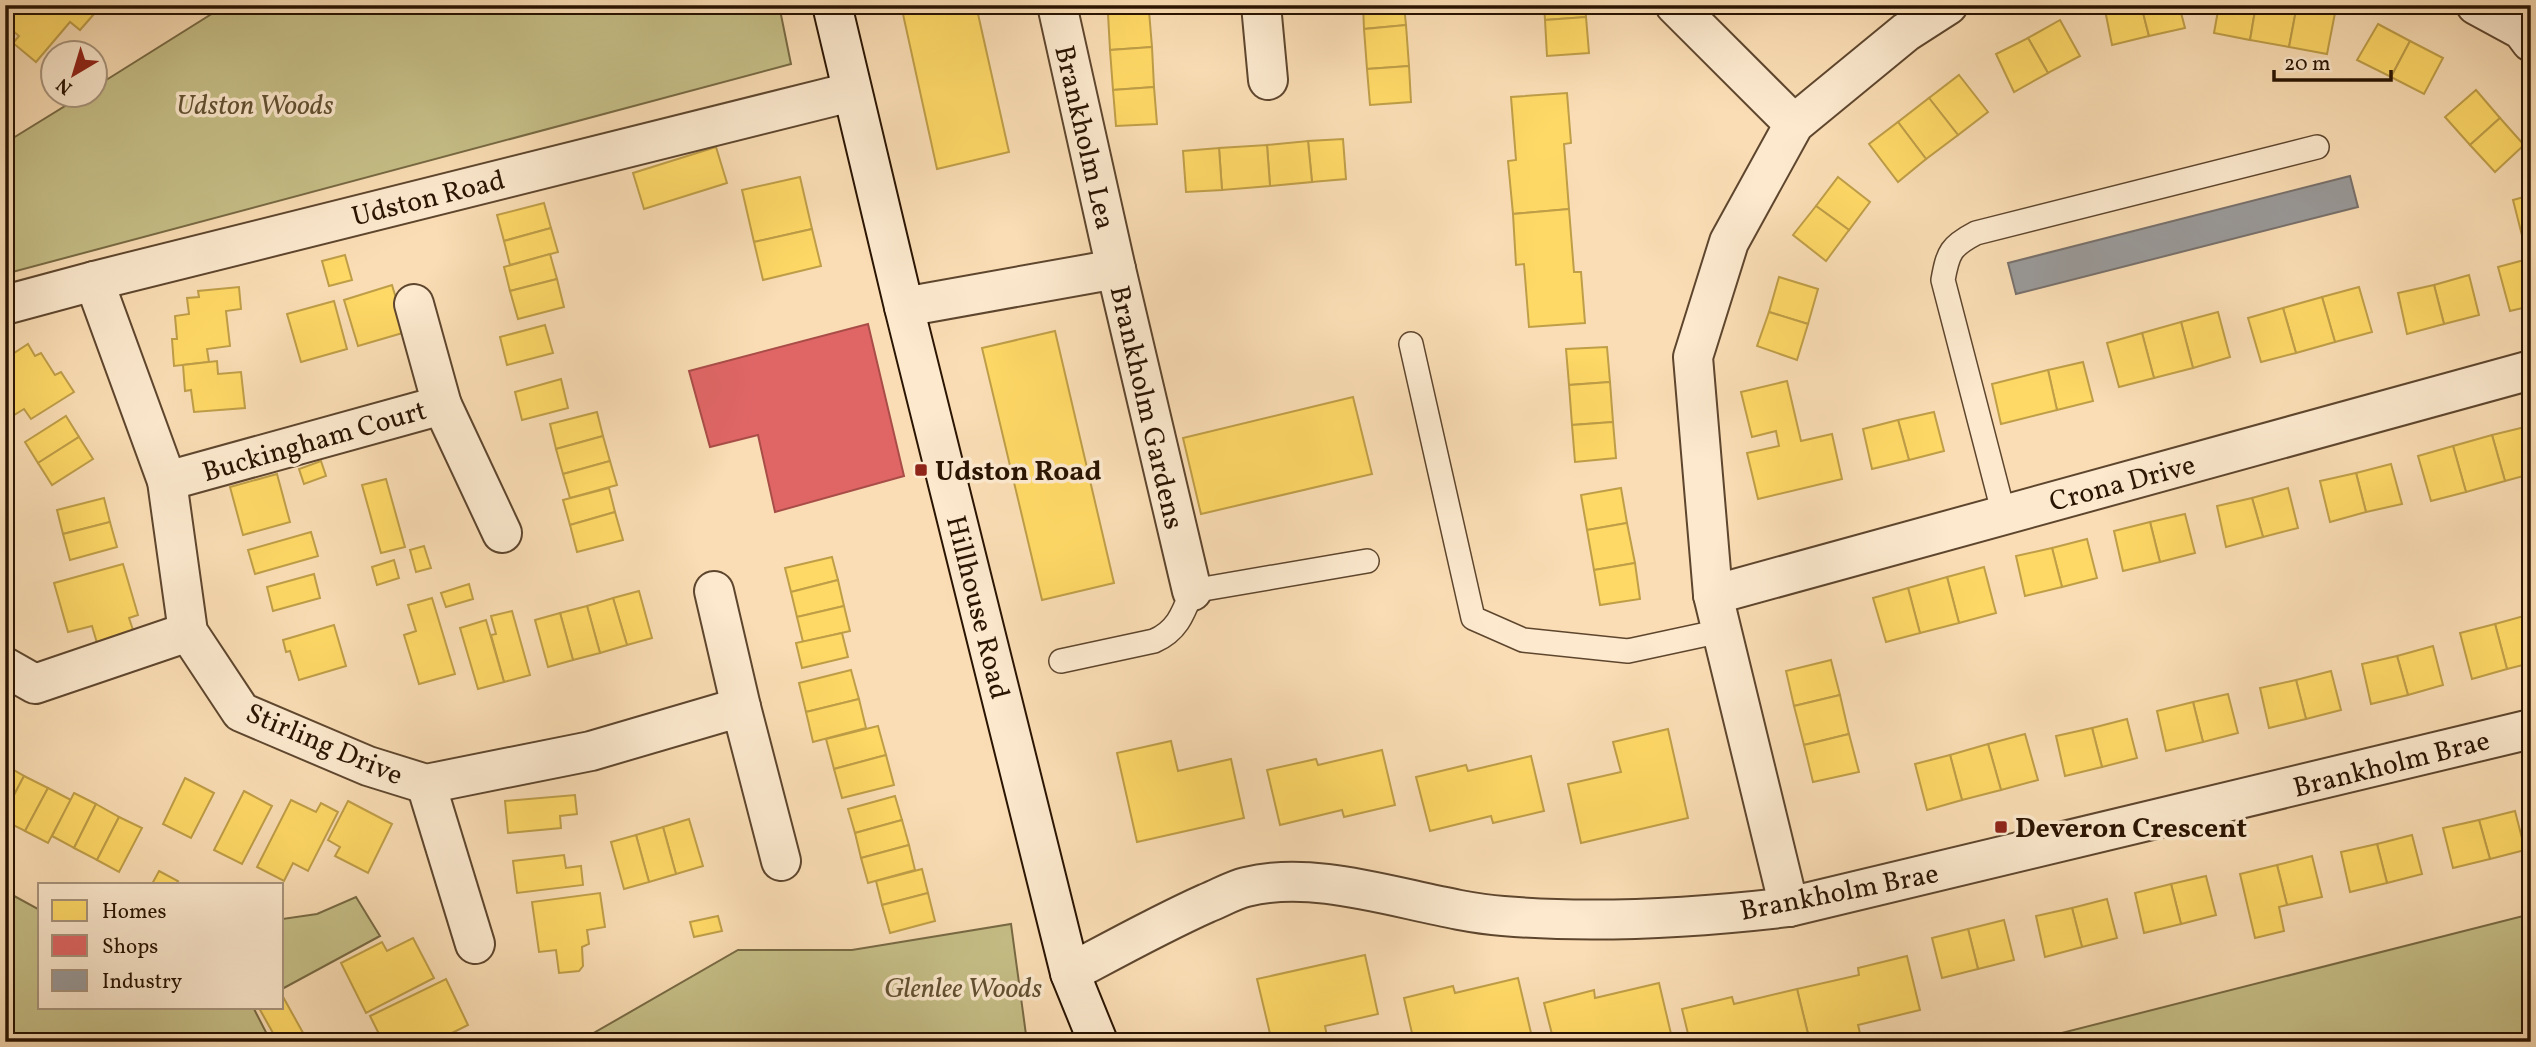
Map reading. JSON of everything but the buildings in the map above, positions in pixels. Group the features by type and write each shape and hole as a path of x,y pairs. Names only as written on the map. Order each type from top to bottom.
{"street":[{"name":"Hillhouse Road","path":"832,5 851,92 1070,973 1098,1042"},
{"name":"Brankholm Lea","path":"1057,5 1116,269"},
{"path":"1261,5 1268,80"},
{"path":"1675,5 1794,124"},
{"path":"1788,907 1717,613 1693,357 1729,242 1794,124 1906,32 1948,5"},
{"path":"2476,5 2528,31"},
{"name":"Udston Road","path":"5,305 851,92"},
{"name":"Brankholm Gardens","path":"904,307 1116,269 1192,591"},
{"name":"Stirling Drive","path":"94,281 167,481 188,632 241,712 368,766 426,783 592,751 741,707"},
{"name":"Buckingham Court","path":"167,481 442,404 414,304"},
{"name":"Crona Drive","path":"1717,613 2004,515 2531,370"},
{"path":"442,404 502,533"},
{"path":"714,591 781,861"},
{"path":"5,667 35,684 188,632"},
{"name":"Brankholm Brae","path":"1070,973 1171,919 1245,887 1287,882 1347,887 1500,916 1574,919 1693,918 1788,907 2531,729"},
{"path":"426,783 474,944"}],"lane":[{"path":"2004,515 1943,280 1947,259 1955,243 1976,233 2317,147"},
{"path":"1411,344 1473,618 1523,640 1628,651 1717,613"},
{"path":"1061,661 1154,641 1168,635 1180,621 1192,591 1367,561"}],"green space":[{"name":"Udston Woods","path":"226,5 779,5 791,64 5,274 5,143 62,108 108,108 108,79"},
{"path":"5,891 38,909 38,1009 254,1009 271,1042 5,1042"},
{"path":"356,897 380,936 284,988 284,919 317,914"},
{"path":"2531,914 2531,1042 2026,1042"},
{"name":"Glenlee Woods","path":"1011,924 1027,1042 578,1042 738,950 852,950"}],"place":[{"name":"Udston Road","path":"921,470"},
{"name":"Deveron Crescent","path":"2001,827"}]}
